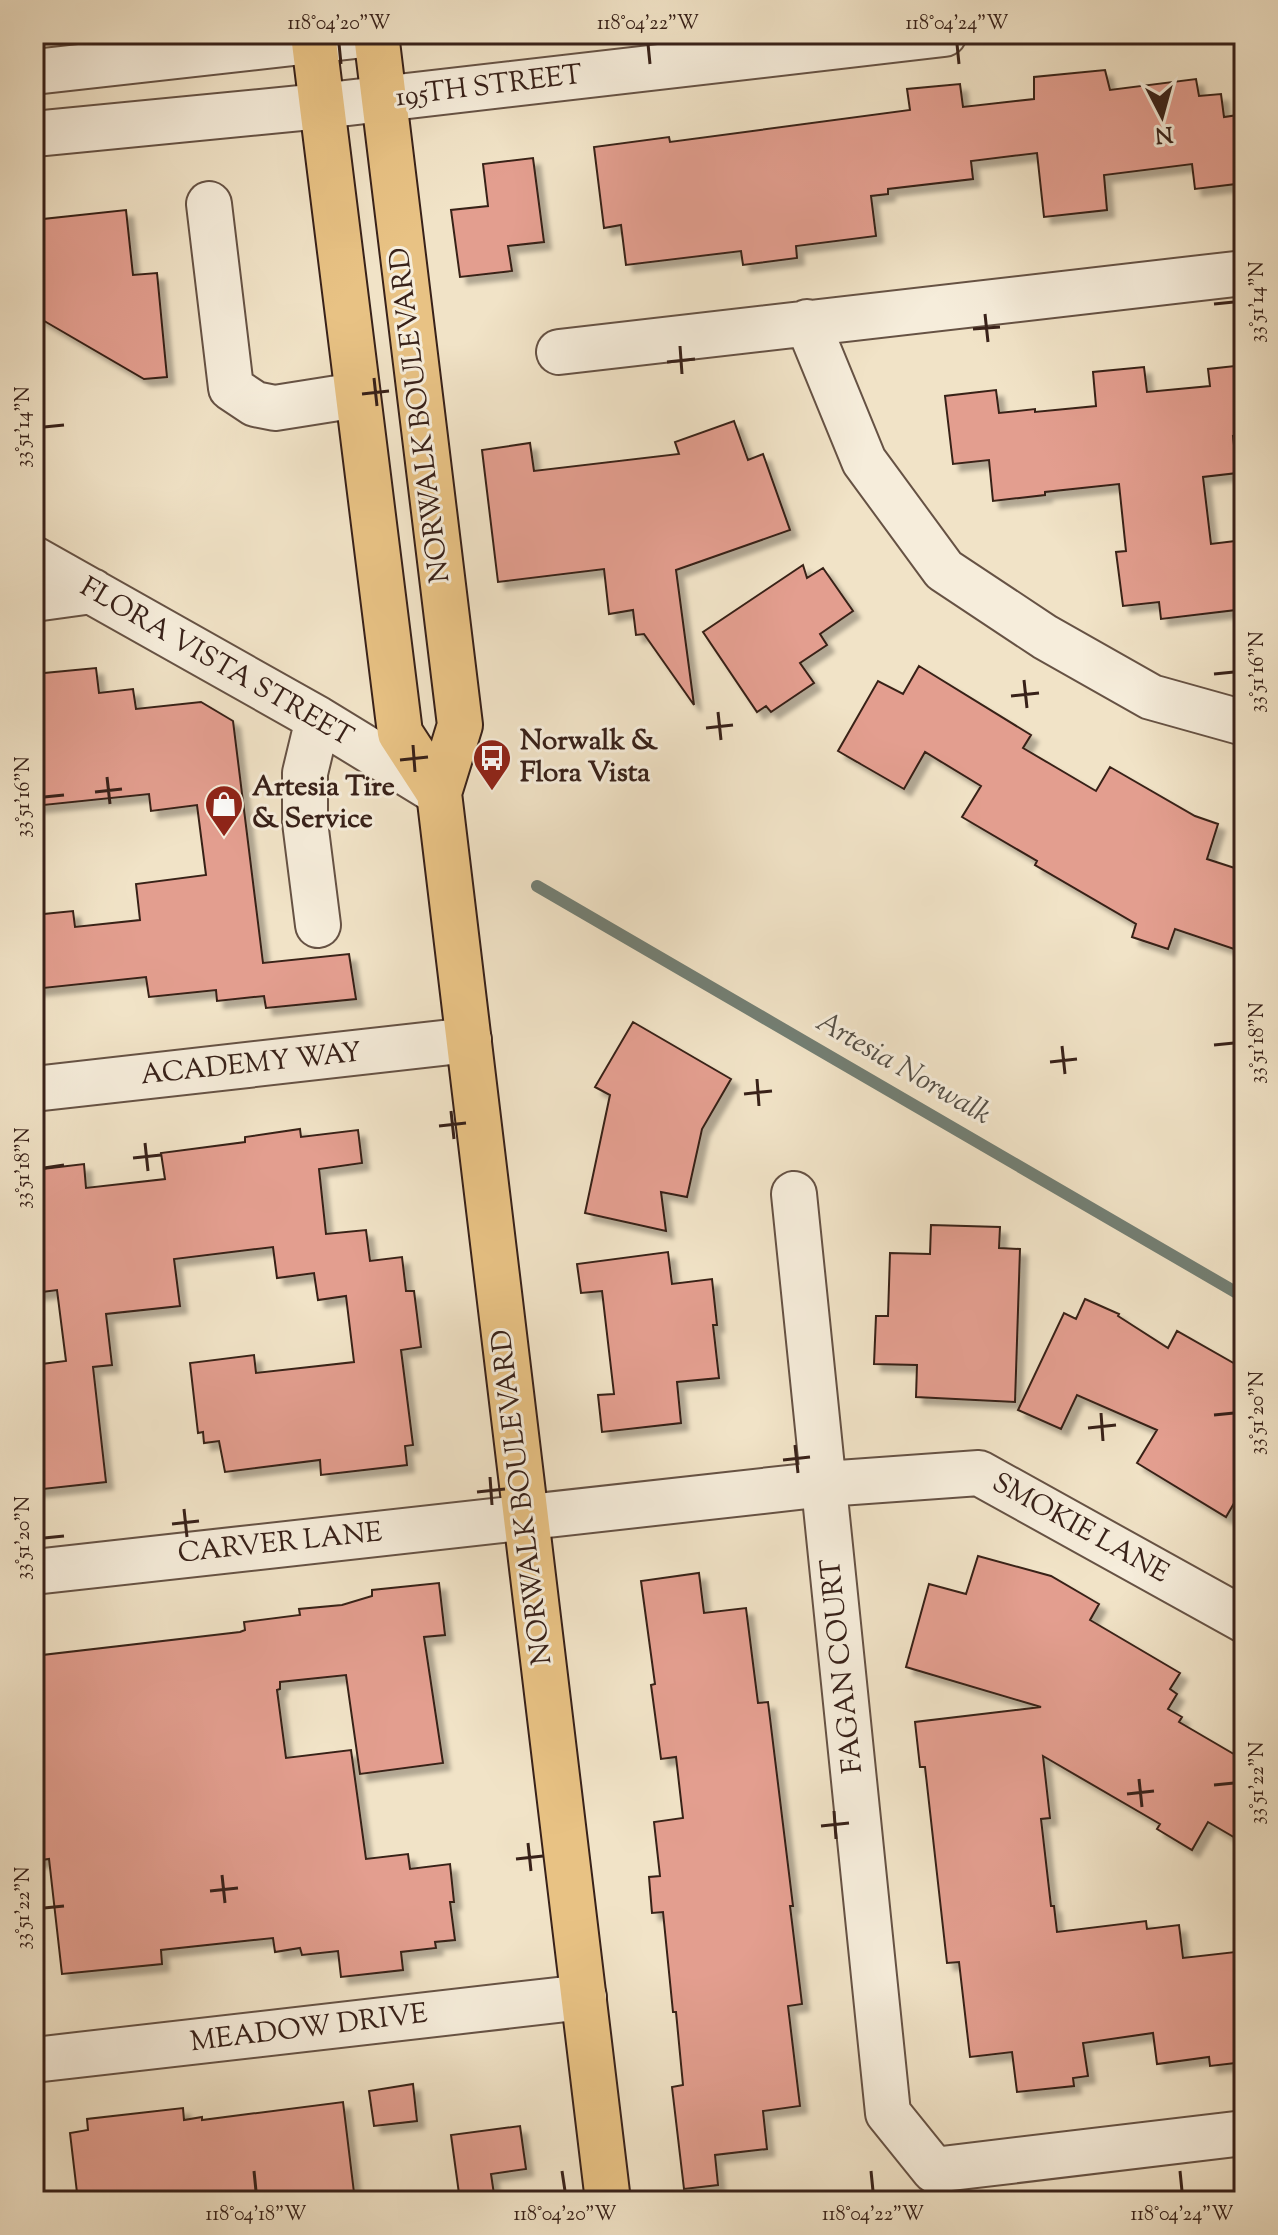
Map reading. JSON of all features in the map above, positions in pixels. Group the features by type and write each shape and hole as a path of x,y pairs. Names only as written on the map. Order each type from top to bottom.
{"main road":[{"name":"NORWALK BOULEVARD","path":"374,34 460,725 439,793 608,2201"},
{"name":"NORWALK BOULEVARD","path":"313,38 400,733 439,793"}],"street":[{"path":"34,72 313,38 374,34"},
{"name":"195TH STREET","path":"34,134 321,106 944,34"},
{"path":"209,204 231,388 255,404 275,408 357,395"},
{"path":"559,352 1244,273"},
{"path":"807,322 864,461 944,570 1045,637 1151,697 1244,723"},
{"name":"FLORA VISTA STREET","path":"34,559 318,719 439,793"},
{"path":"34,599 92,591"},
{"path":"318,719 305,773 305,822 318,925"},
{"name":"ACADEMY WAY","path":"34,1089 469,1040"},
{"name":"FAGAN COURT","path":"794,1194 888,2113 934,2170 1244,2133"},
{"name":"SMOKIE LANE","path":"526,1517 825,1484 979,1473 1244,1620"},
{"name":"CARVER LANE","path":"34,1572 526,1517"},
{"name":"MEADOW DRIVE","path":"34,2060 584,1997"}],"building":[{"path":"1105,70 1110,90 1196,79 1199,96 1221,94 1224,117 1238,115 1244,183 1195,189 1192,164 1104,175 1107,210 1044,217 1037,153 971,161 973,179 888,189 888,194 871,196 876,236 796,246 797,258 743,265 741,251 626,265 621,225 604,228 594,147 669,137 670,142 910,110 907,89 960,84 963,107 1034,99 1034,77"},
{"path":"533,158 544,242 508,246 512,271 460,277 451,210 488,206 483,164"},
{"path":"126,210 133,275 157,273 167,377 144,379 34,315 34,220"},
{"path":"1244,365 1244,435 1233,436 1237,473 1203,477 1211,544 1244,540 1244,609 1161,619 1159,602 1123,606 1116,552 1126,551 1119,484 993,501 989,460 953,464 945,396 996,390 999,413 1096,406 1093,372 1144,367 1147,392 1210,386 1208,369"},
{"path":"734,421 748,460 763,454 790,530 676,570 694,705 644,634 636,635 633,610 609,614 604,569 498,582 482,450 530,443 534,471 679,454 675,442"},
{"path":"803,565 807,578 823,568 853,611 820,634 827,645 800,663 814,683 771,712 766,706 757,712 703,632"},
{"path":"919,666 1031,735 1023,748 1096,791 1110,767 1195,816 1218,824 1207,859 1244,871 1244,928 1237,950 1175,929 1168,949 1132,937 1136,924 1035,865 1037,861 962,817 981,786 925,752 904,789 838,751 878,681 903,694"},
{"path":"96,668 99,693 133,689 136,709 201,702 233,721 263,963 349,954 356,999 266,1008 264,996 217,1001 216,990 149,997 146,977 34,989 34,915 73,911 75,927 140,920 136,884 206,875 197,805 151,811 149,794 34,806 34,674"},
{"path":"633,1022 731,1079 702,1129 687,1197 661,1192 666,1231 585,1213 610,1095 595,1087"},
{"path":"300,1129 301,1137 358,1130 362,1163 319,1169 326,1234 366,1230 370,1261 402,1257 406,1291 414,1291 421,1347 401,1350 413,1445 405,1446 407,1465 321,1475 320,1460 225,1472 219,1441 204,1443 203,1432 198,1433 190,1363 254,1355 256,1373 354,1362 346,1296 318,1300 314,1273 277,1278 273,1247 174,1259 180,1306 106,1314 112,1365 93,1367 106,1482 34,1490 34,1365 66,1361 57,1290 34,1293 34,1170 84,1164 86,1188 165,1179 161,1153 245,1142 245,1137"},
{"path":"931,1225 1000,1227 999,1248 1020,1249 1015,1402 916,1397 917,1365 874,1364 876,1316 888,1316 890,1253 930,1254"},
{"path":"668,1252 672,1284 712,1279 719,1378 677,1382 681,1423 602,1432 598,1395 614,1394 602,1291 581,1293 577,1264"},
{"path":"1085,1299 1119,1314 1168,1348 1177,1331 1244,1369 1244,1486 1226,1517 1137,1463 1157,1430 1077,1395 1061,1429 1018,1410 1064,1313 1076,1319"},
{"path":"978,1556 1051,1576 1099,1604 1090,1620 1180,1673 1170,1689 1177,1694 1168,1709 1182,1717 1179,1722 1244,1760 1244,1843 1208,1822 1192,1850 1157,1829 1160,1824 1043,1756 1050,1818 1041,1819 1057,1932 1146,1921 1147,1929 1179,1925 1183,1958 1244,1951 1244,2062 1210,2066 1209,2057 1157,2064 1153,2033 1083,2043 1088,2076 1073,2078 1074,2086 1017,2092 1012,2052 970,2057 959,1962 947,1963 925,1767 920,1767 915,1722 1041,1707 906,1667 929,1584 966,1594"},
{"path":"699,1573 704,1613 746,1608 758,1703 768,1702 802,2004 788,2006 800,2106 763,2111 767,2149 715,2155 718,2185 684,2189 672,2087 683,2085 676,2012 673,2012 663,1912 652,1913 649,1877 660,1876 654,1822 683,1818 676,1757 661,1759 651,1685 655,1684 641,1581"},
{"path":"439,1583 445,1635 424,1637 443,1763 360,1774 346,1675 280,1682 280,1689 277,1690 286,1758 351,1750 366,1859 408,1854 410,1869 450,1864 454,1902 450,1902 455,1940 435,1942 436,1948 401,1952 403,1970 341,1977 338,1951 302,1955 300,1948 275,1952 273,1938 161,1950 162,1964 62,1974 49,1859 34,1861 34,1656 240,1632 245,1630 244,1622 300,1615 299,1609 342,1605 372,1596 372,1590"},
{"path":"413,2084 417,2121 374,2126 369,2091"},
{"path":"343,2102 355,2201 78,2201 70,2133 88,2130 87,2119 183,2108 184,2120 202,2117 202,2120"},
{"path":"520,2126 526,2169 491,2174 495,2201 460,2201 451,2135"}],"waterway":[{"name":"Artesia Norwalk","path":"537,886 1244,1297"}],"place":[{"name":"Norwalk & Flora Vista","path":"492,792"},
{"name":"Artesia Tire & Service","path":"224,838"}]}
